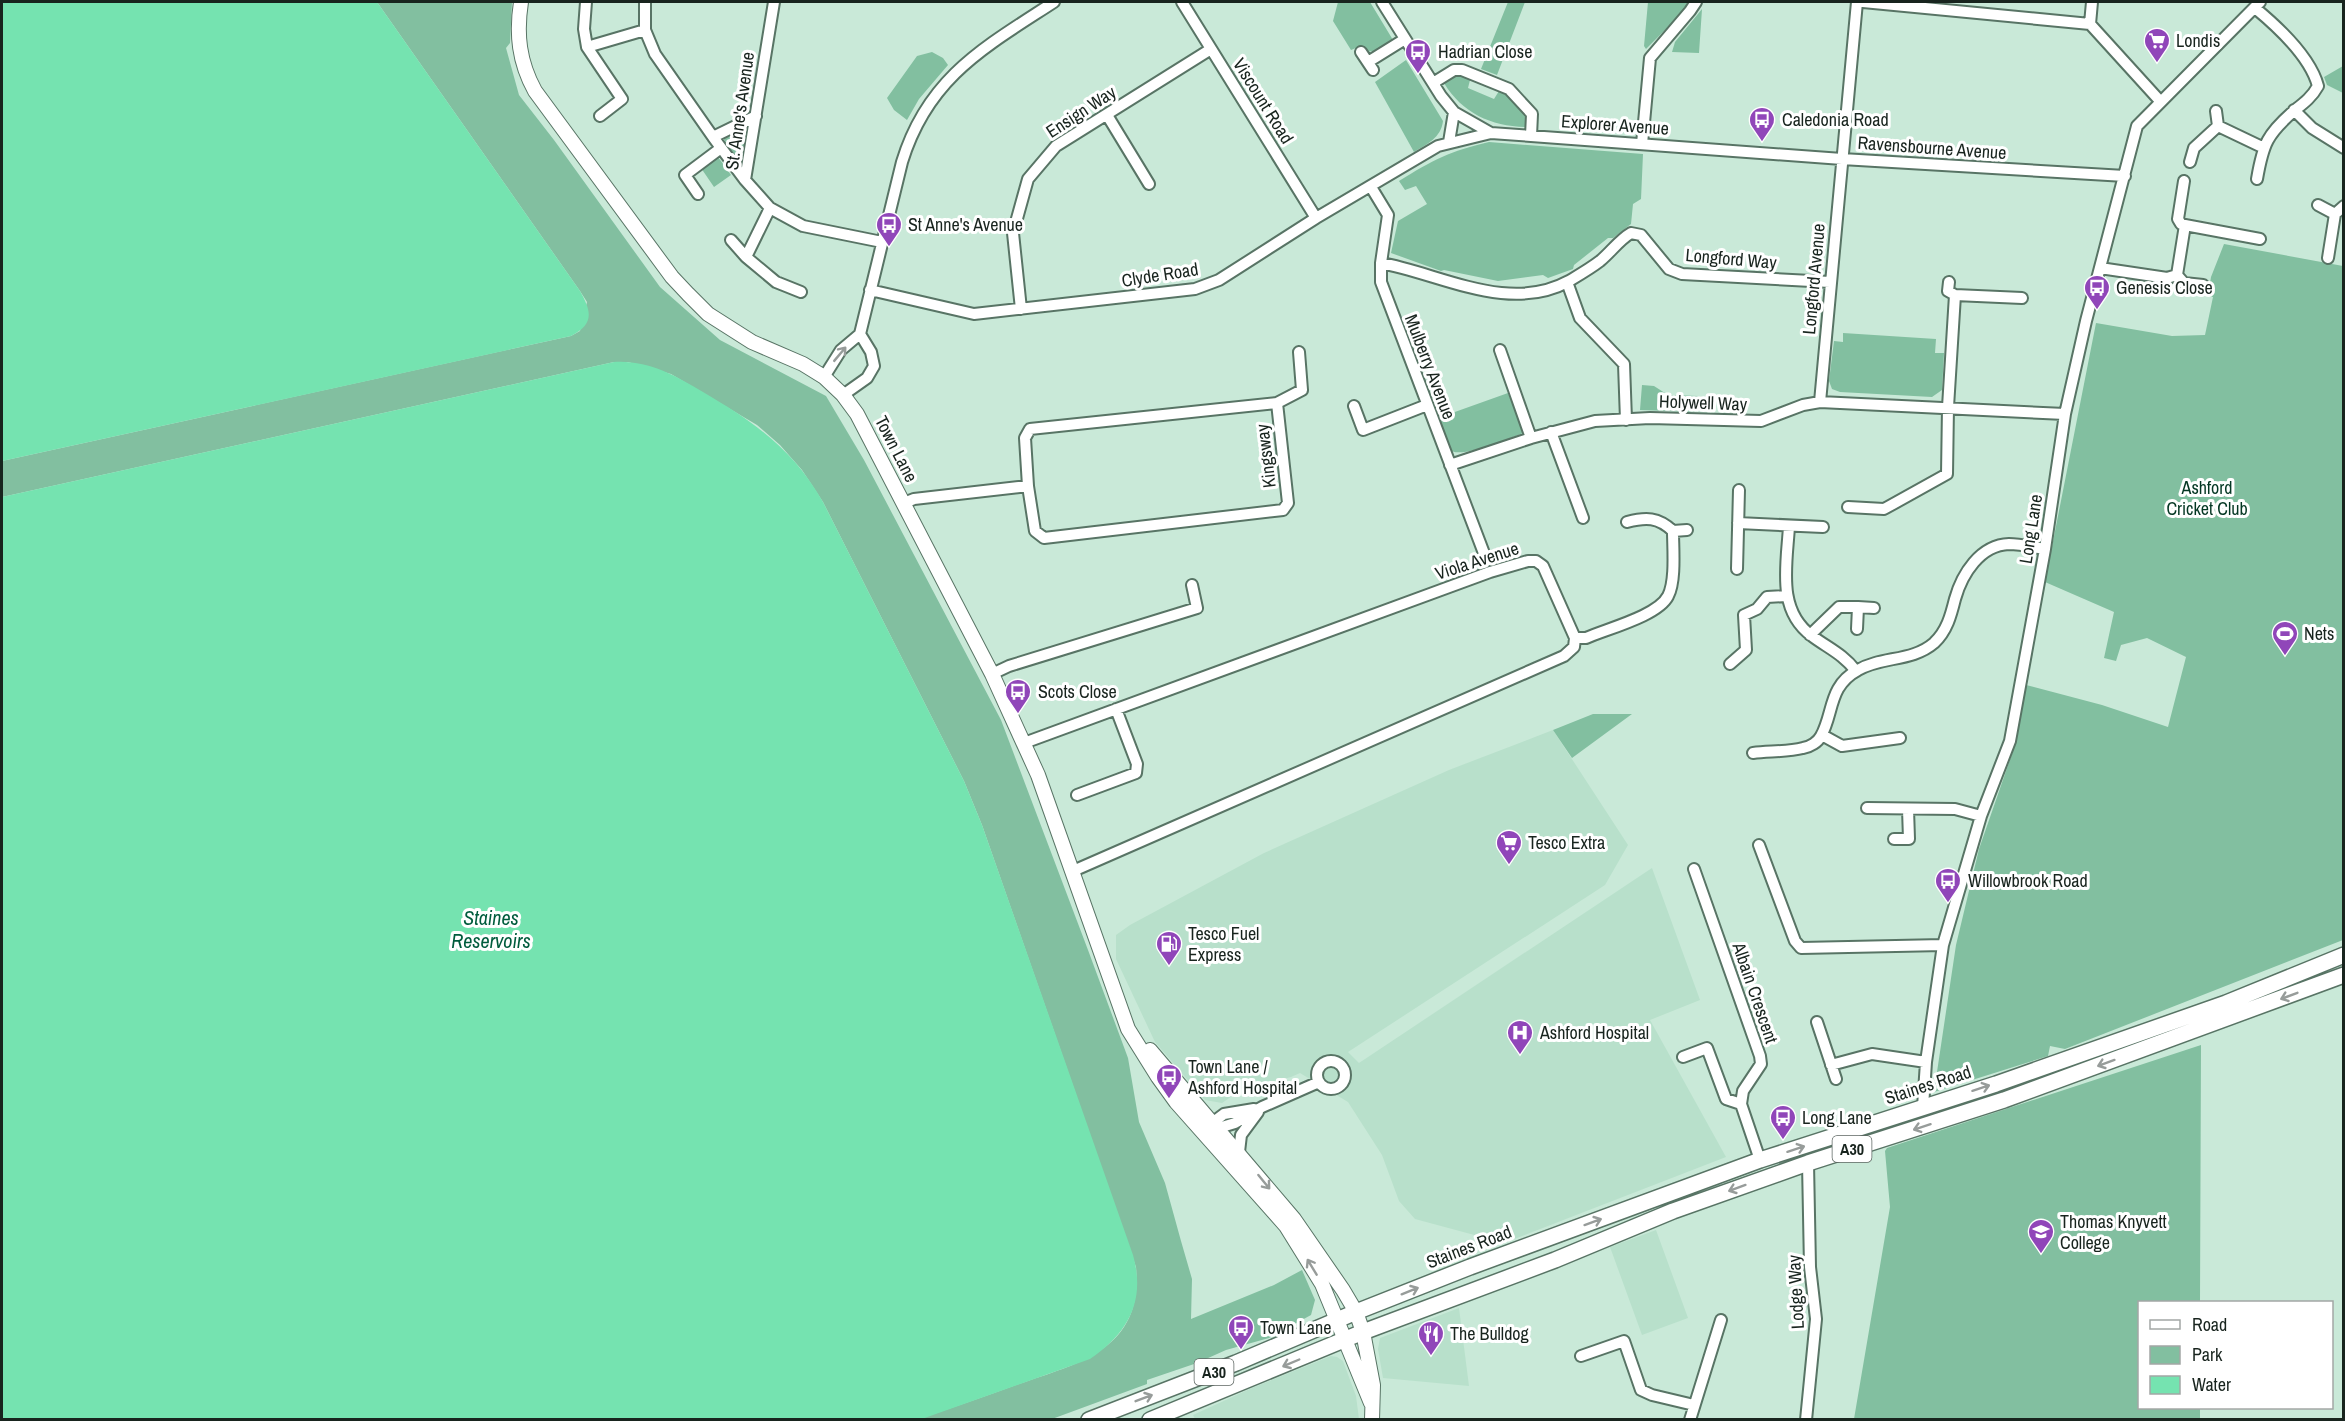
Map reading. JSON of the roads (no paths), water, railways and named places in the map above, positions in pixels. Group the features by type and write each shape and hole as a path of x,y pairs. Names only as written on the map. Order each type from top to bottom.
{"highway":[{"name":"Staines Road","path":"1356,1312 1470,1267 1760,1160 1923,1107 2226,1003 2343,955"},
{"name":"A30","path":"1150,1419 1364,1332 1555,1260 1673,1211 1808,1163 2004,1100 2343,975"},
{"name":"A30","path":"1089,1419 1236,1364 1356,1312"}],"main road":[{"name":"Town Lane","path":"520,2 519,47 527,76 535,91 672,277 708,314 731,329 752,342 803,364 824,376 843,395 857,414 992,674 1024,743 1053,811 1111,983 1123,1011 1152,1054 1286,1226 1322,1284 1371,1403"},
{"name":"Town Lane","path":"1211,1127 1239,1152 1294,1219 1356,1312 1364,1332 1373,1385 1372,1419"}],"street":[{"path":"586,2 584,29 587,46 622,99 600,116"},
{"path":"645,2 645,30 656,54 700,126 713,137 745,180"},
{"name":"St. Anne's Avenue","path":"774,2 745,180 770,208 803,226 882,242"},
{"path":"824,376 841,350 860,334 906,148 930,102 968,60 1037,6 1054,2"},
{"name":"Viscount Road","path":"1182,2 1316,218"},
{"path":"1382,2 1454,112 1491,133"},
{"path":"1642,144 1650,58 1696,2"},
{"name":"Longford Avenue","path":"1820,402 1857,2"},
{"path":"1863,2 2090,24 2160,101"},
{"path":"2090,24 2092,2"},
{"path":"2257,5 2283,30 2318,86 2315,92 2275,128 2262,147 2257,178"},
{"name":"Long Lane","path":"1923,1107 1926,1062 1943,945 1981,816 2010,741 2045,549 2065,414 2137,126 2257,5"},
{"path":"587,46 645,30"},
{"path":"1367,62 1405,39"},
{"name":"Ensign Way","path":"1021,309 1013,233 1028,179 1056,146 1211,49"},
{"path":"1433,83 1454,70 1462,70 1509,89 1532,114 1531,136"},
{"path":"2294,110 2312,128 2343,148"},
{"path":"2216,111 2218,126"},
{"path":"1449,142 1454,112"},
{"path":"1107,115 1149,184"},
{"path":"713,137 756,116"},
{"path":"2218,126 2262,147"},
{"path":"2190,162 2194,148 2218,126"},
{"name":"Explorer Avenue","path":"1491,133 1738,150"},
{"name":"Clyde Road","path":"870,290 975,314 1196,289 1220,280 1316,218 1438,146 1491,133"},
{"path":"698,194 686,175 721,148"},
{"name":"Ravensbourne Avenue","path":"1738,150 1842,159 2125,176"},
{"path":"2184,181 2178,219 2181,224 2260,239"},
{"name":"Mulberry Avenue","path":"1371,187 1388,215 1381,263 1381,282 1485,556"},
{"path":"2318,205 2339,210 2328,258"},
{"path":"746,257 770,208"},
{"path":"2177,275 2185,225"},
{"name":"Longford Way","path":"1381,263 1498,294 1541,291 1567,282 1599,262 1631,233 1641,235 1670,269 1682,274 1830,282"},
{"path":"730,240 776,282 801,292"},
{"path":"2100,268 2167,278 2177,275"},
{"path":"2177,275 2184,283 2203,285"},
{"path":"1567,282 1580,318 1624,364 1626,420"},
{"path":"1949,282 1948,291 1955,295 2022,298"},
{"path":"1848,507 1884,508 1947,474 1948,407 1955,295"},
{"path":"843,395 867,378 874,366 872,352 860,334"},
{"path":"1500,350 1531,438"},
{"path":"1277,403 1302,390 1299,352"},
{"name":"Holywell Way","path":"1450,465 1551,432 1595,422 1650,418 1761,421 1803,405 1820,402 2065,414"},
{"name":"Kingsway","path":"1277,403 1288,503 1283,510 1044,538 1035,531 1028,486 1025,438 1030,429 1277,403"},
{"path":"1354,406 1363,430 1427,405"},
{"path":"1551,432 1583,518"},
{"path":"904,504 914,499 1028,486"},
{"path":"1737,569 1740,490"},
{"path":"1627,522 1650,518 1659,520 1673,531 1687,530"},
{"path":"1738,523 1823,527"},
{"path":"1789,526 1786,596 1789,608 1810,635 1845,657 1856,671"},
{"path":"1073,871 1564,656 1574,647 1575,638 1586,638 1656,610 1663,603 1671,586 1673,531"},
{"path":"1753,753 1804,748 1816,742 1822,735 1833,698 1846,679 1856,671 1876,662 1910,657 1934,643 1950,621 1962,578 1968,568 1989,549 2008,544 2045,549"},
{"name":"Viola Avenue","path":"1024,743 1448,587 1528,561 1536,561 1543,566 1575,638"},
{"path":"992,674 1009,666 1197,608 1192,585"},
{"path":"1730,664 1746,650 1744,615 1757,609 1767,597 1786,596"},
{"path":"1810,635 1839,607 1874,608"},
{"path":"1857,629 1858,607"},
{"path":"1077,795 1136,773 1137,764 1116,709"},
{"path":"1822,735 1842,746 1900,738"},
{"path":"1867,808 1955,809 1981,816"},
{"path":"1894,839 1909,839 1908,809"},
{"path":"1759,844 1795,941 1802,948 1943,945"},
{"name":"Albain Crescent","path":"1694,869 1760,1056 1761,1064 1743,1090 1741,1104"},
{"path":"1817,1022 1836,1078"},
{"path":"1683,1057 1707,1048 1726,1100 1741,1104 1760,1160"},
{"path":"1832,1065 1872,1054 1926,1062"},
{"path":"1211,1127 1224,1114 1262,1107 1319,1082"},
{"path":"1239,1152 1241,1135 1262,1107"},
{"name":"Lodge Way","path":"1806,1419 1816,1319 1810,1267 1808,1163"},
{"path":"1690,1419 1721,1320"},
{"path":"1581,1356 1624,1341 1641,1390 1652,1395 1694,1405"}],"water":[{"path":"2,2 377,2 580,291 587,305 589,317 587,322 571,336 2,461"},
{"name":"Staines Reservoirs","path":"614,362 638,363 660,370 739,414 771,438 785,452 799,467 823,502 964,781 982,825 1133,1255 1137,1287 1131,1314 1124,1327 1115,1338 1090,1359 919,1420 2,1419 2,497"}],"place":[{"name":"Londis","path":"2157,64"},
{"name":"Hadrian Close","path":"1418,75"},
{"name":"Caledonia Road","path":"1762,143"},
{"name":"St Anne's Avenue","path":"889,248"},
{"name":"Genesis Close","path":"2097,311"},
{"name":"Nets","path":"2285,657"},
{"name":"Scots Close","path":"1018,715"},
{"name":"Tesco Extra","path":"1509,866"},
{"name":"Willowbrook Road","path":"1948,904"},
{"name":"Tesco Fuel Express","path":"1169,967"},
{"name":"Ashford Hospital","path":"1520,1056"},
{"name":"Town Lane / Ashford Hospital","path":"1169,1100"},
{"name":"Long Lane","path":"1783,1141"},
{"name":"Thomas Knyvett College","path":"2041,1255"},
{"name":"Town Lane","path":"1241,1351"},
{"name":"The Bulldog","path":"1431,1357"}],"park label":[{"name":"Ashford Cricket Club","path":"2207,498"}]}
